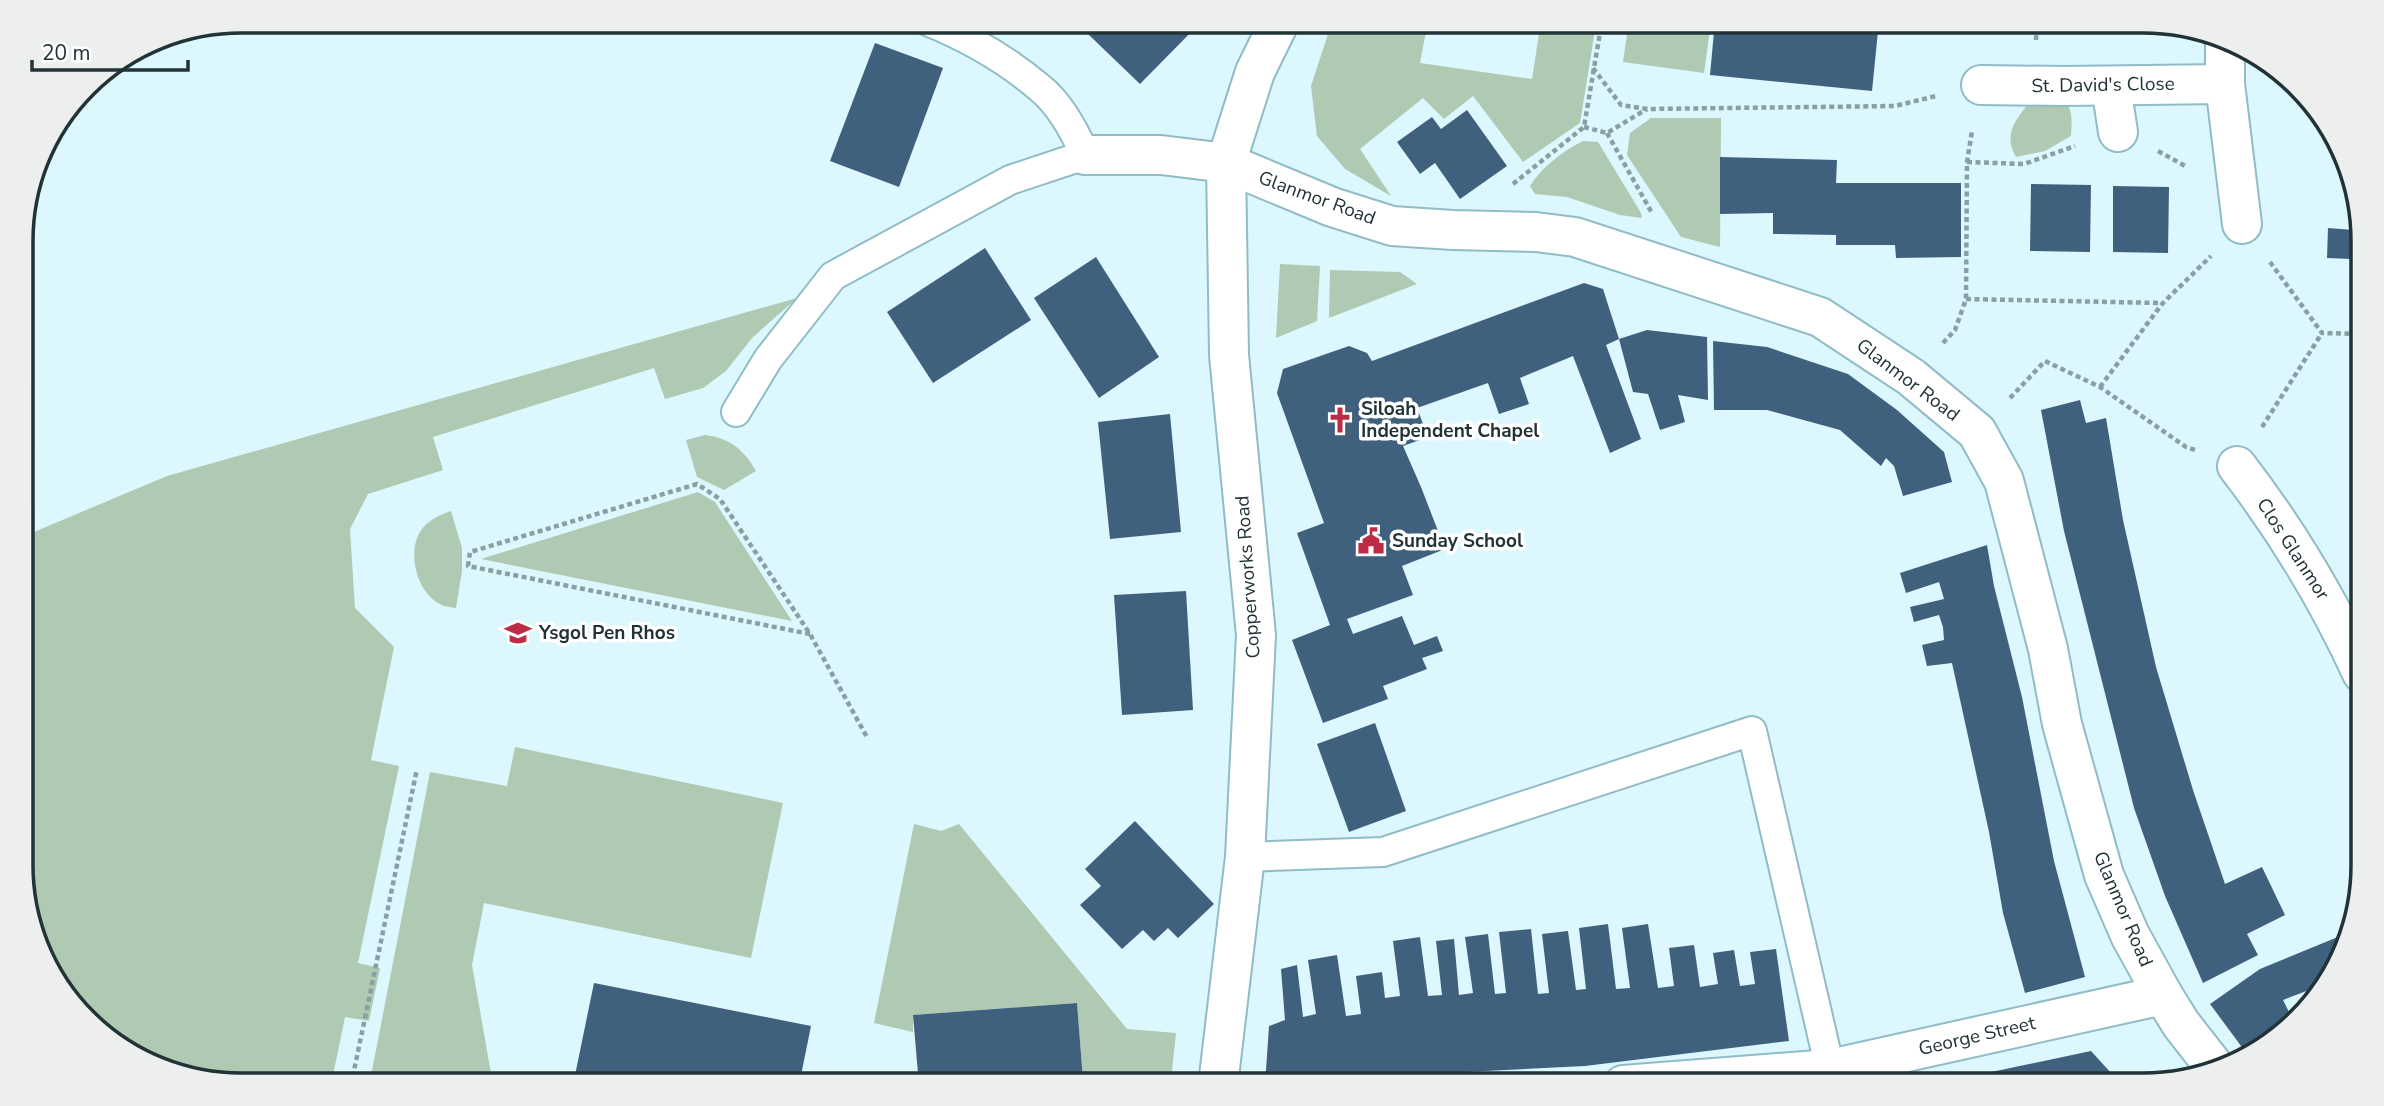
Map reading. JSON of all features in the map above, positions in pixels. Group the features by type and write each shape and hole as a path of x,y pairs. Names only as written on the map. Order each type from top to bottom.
{"street":[{"name":"Copperworks Road","path":"1219,1072 1245,857 1256,635 1228,355 1226,163 1255,72 1274,33"},
{"path":"2225,50 2225,83 2242,224"},
{"name":"St. David's Close","path":"1980,85 2225,83"},
{"path":"2111,86 2118,132"},
{"name":"Glanmor Road","path":"1085,155 1161,155 1226,163 1332,207 1392,226 1536,232 1575,237 1820,317 1911,377 1977,432 2004,481 2048,649 2062,723 2104,875 2130,935 2162,995 2210,1062"},
{"name":"Clos Glanmor","path":"2237,466 2273,513 2336,616 2351,649"},
{"name":"George Street","path":"1853,1072 2162,995"}],"lane":[{"path":"736,412 768,359 833,275 1010,180 1085,155 1074,129 1042,89 958,34"},
{"path":"1245,857 1383,852 1752,731 1833,1072"}],"path":[{"path":"1503,191 1584,127 1600,33"},
{"path":"1593,68 1621,105 1648,109 1895,106 1980,85 1967,162 1966,299 1955,330 1935,351"},
{"path":"1584,127 1607,132 1648,109"},
{"path":"1607,132 1653,215"},
{"path":"1967,162 2024,164 2118,132 2184,164 2193,174"},
{"path":"2100,387 2162,303 2242,224 2322,332"},
{"path":"1966,299 2162,303"},
{"path":"2322,332 2351,333"},
{"path":"1977,432 2045,362 2100,387 2186,447 2237,466 2322,332"},
{"path":"810,634 468,566 470,552 697,484 720,499 810,634 867,739"},
{"path":"354,1073 417,769"}],"green space":[{"path":"1328,33 1426,33 1420,63 1532,79 1539,33 1594,33 1580,123 1523,162 1473,96 1444,119 1423,98 1360,149 1391,196 1345,169 1317,136 1311,86"},
{"path":"1627,33 1709,33 1704,73 1623,62"},
{"path":"2064,99 2072,121 2071,136 2045,151 2016,157 2011,142 2012,128 2030,102"},
{"path":"1651,118 1721,118 1720,247 1681,237 1627,155 1630,133"},
{"path":"1583,141 1598,142 1642,218 1620,215 1567,197 1535,194 1530,186 1541,172"},
{"path":"1280,264 1320,266 1317,321 1276,338"},
{"path":"1330,270 1400,272 1417,284 1329,318"},
{"path":"797,298 752,338 726,371 703,388 665,399 654,368 433,437 443,470 368,494 350,529 355,608 394,647 371,760 399,766 358,963 380,968 369,1021 345,1017 333,1073 214,1071 187,1066 137,1045 94,1012 76,991 61,969 40,919 33,865 34,532 167,476"},
{"path":"705,435 735,446 756,471 724,490 697,477 686,440"},
{"path":"698,492 715,502 792,621 481,559"},
{"path":"451,511 462,548 462,571 456,608 443,606 425,591 416,572 414,551 420,532 426,524"},
{"path":"515,747 783,803 751,958 484,903 472,965 491,1073 372,1073 430,772 507,786"},
{"path":"914,824 941,831 959,824 1127,1029 1176,1033 1172,1073 1082,1073 1077,1003 913,1015 913,1032 874,1023"}],"building":[{"path":"1190,33 1140,84 1088,34"},
{"path":"1714,33 1878,33 1872,91 1710,75"},
{"path":"875,43 943,68 899,187 830,161"},
{"path":"1467,110 1507,166 1460,199 1435,163 1420,174 1397,142 1432,117 1441,129"},
{"path":"1720,157 1837,160 1836,183 1961,183 1961,257 1896,258 1895,245 1836,245 1836,235 1773,234 1773,213 1720,214"},
{"path":"2031,184 2091,185 2090,252 2030,251"},
{"path":"2113,186 2169,187 2168,253 2113,252"},
{"path":"2328,228 2350,230 2351,259 2327,258"},
{"path":"985,248 1031,320 933,383 887,312"},
{"path":"1096,257 1159,357 1099,398 1034,298"},
{"path":"1584,283 1603,289 1619,339 1606,345 1641,439 1610,453 1573,356 1520,378 1529,404 1499,414 1488,383 1417,408 1428,437 1403,446 1445,549 1402,566 1413,595 1347,619 1353,634 1402,616 1414,645 1437,636 1443,651 1422,658 1427,669 1383,686 1388,699 1323,723 1292,640 1330,625 1297,533 1324,523 1277,393 1283,369 1349,346 1367,353 1372,361"},
{"path":"1647,330 1707,337 1708,400 1678,395 1685,422 1660,430 1648,394 1633,392 1619,339"},
{"path":"1713,341 1767,347 1848,374 1897,410 1944,452 1952,482 1903,496 1894,466 1886,458 1881,466 1840,430 1767,410 1714,410"},
{"path":"2080,400 2086,423 2106,418 2123,520 2156,667 2225,884 2262,867 2285,915 2247,934 2258,955 2203,983 2165,896 2134,808 2064,531 2041,410"},
{"path":"1170,414 1181,532 1110,539 1098,422"},
{"path":"1987,545 1994,586 2022,697 2054,861 2085,977 2025,993 2003,913 1989,832 1952,663 1927,666 1922,645 1944,640 1943,627 1939,615 1914,622 1910,607 1944,599 1939,582 1906,593 1900,573"},
{"path":"1186,591 1193,710 1122,715 1114,595"},
{"path":"1375,723 1406,811 1349,832 1317,744"},
{"path":"1135,821 1214,904 1178,938 1168,928 1154,941 1143,930 1122,949 1080,905 1101,886 1085,869"},
{"path":"1608,924 1616,989 1630,988 1622,928 1648,924 1658,988 1674,986 1669,948 1694,945 1700,987 1718,984 1713,953 1734,950 1740,986 1755,984 1750,952 1776,949 1789,1041 1585,1066 1462,1072 1266,1072 1269,1026 1285,1020 1281,969 1297,965 1303,1017 1316,1014 1308,960 1337,955 1346,1016 1361,1014 1356,976 1382,972 1385,998 1400,996 1393,941 1420,937 1428,996 1442,995 1436,941 1454,939 1459,995 1473,993 1465,937 1488,934 1495,994 1506,993 1499,932 1531,929 1538,994 1549,993 1542,934 1568,931 1576,990 1586,989 1579,928"},
{"path":"2338,937 2323,969 2308,991 2283,1000 2289,1012 2258,1038 2242,1047 2210,1004 2260,969"},
{"path":"594,983 811,1026 802,1073 576,1073"},
{"path":"1077,1003 1082,1073 918,1073 913,1015"},
{"path":"2091,1051 2110,1072 1991,1072"}],"place":[{"name":"Siloah Independent Chapel","path":"1340,420"},
{"name":"Sunday School","path":"1371,541"},
{"name":"Ysgol Pen Rhos","path":"518,633"}]}
